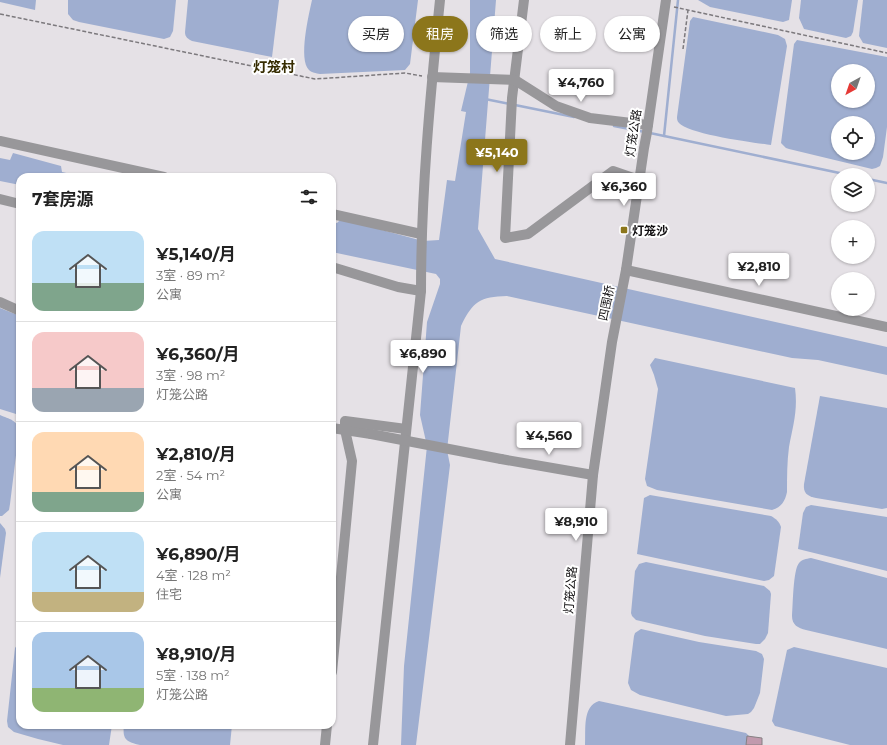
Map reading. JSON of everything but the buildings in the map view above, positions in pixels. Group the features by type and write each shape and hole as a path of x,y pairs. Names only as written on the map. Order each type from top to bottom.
{"street":[{"path":"372,745 420,291 421,234 432,77 440,0"},
{"path":"524,0 512,98 505,238 528,234 613,171 639,180"},
{"name":"灯笼公路","path":"626,270 668,3"},
{"path":"432,77 515,80 556,106 590,118 648,129"},
{"path":"0,141 146,173"},
{"path":"0,199 16,203"},
{"path":"336,215 421,234"},
{"path":"336,269 398,287 420,291"},
{"path":"626,270 887,327"},
{"name":"四围桥","path":"612,342 626,270"},
{"path":"0,302 16,309"},
{"name":"灯笼公路","path":"570,745 593,475 612,342"},
{"path":"336,630 352,461 345,430 345,421 406,429"},
{"path":"336,429 593,475"},
{"path":"325,745 327,729"}],"path":[{"path":"668,3 688,10 887,53"},
{"path":"683,49 688,10"},
{"path":"0,14 314,79 406,73 432,77"}],"water":[{"path":"0,0 36,0 35,10 0,2"},
{"path":"68,0 176,0 173,31 170,37 164,39 79,22 73,20 68,14"},
{"path":"188,0 279,0 272,57 192,41 186,37 185,32"},
{"path":"312,0 418,0 416,16 412,16 412,48 410,64 405,70 314,73 309,70 304,56 307,25"},
{"path":"470,0 496,0 495,16 476,16 476,52 492,52 478,229 495,259 887,347 887,375 818,360 792,358 507,296 484,299 478,302 469,311 461,326 447,450 450,465 416,745 401,745 404,666 427,446 420,415 427,322 440,284 440,279 436,274 336,253 336,223 341,219 423,241 439,240 447,180 455,181 466,112 461,111 470,73"},
{"path":"698,0 792,0 789,20 783,22 710,7"},
{"path":"801,0 858,0 851,36 846,38 804,29 799,18"},
{"path":"863,0 887,0 887,48 863,43 859,36"},
{"path":"693,17 778,35 785,39 787,46 771,145 737,140 695,131 678,122 677,117 690,21"},
{"path":"797,40 887,57 887,127 883,157 880,166 875,168 868,168 835,160 875,160 875,116 831,116 831,159 789,149 781,143 794,44"},
{"path":"13,153 61,166 62,172 66,173 16,173 16,184 0,181 0,158 10,160"},
{"path":"0,308 16,314 16,414 0,409"},
{"path":"655,358 795,388 795,411 788,453 787,492 781,505 772,510 657,490 647,486 645,479 658,389 650,365"},
{"path":"820,396 887,408 887,508 882,509 816,498 805,492 804,484"},
{"path":"0,415 16,423 16,455 9,510 0,516"},
{"path":"650,495 773,517 781,527 774,576 769,580 764,581 637,554 644,498"},
{"path":"811,505 887,517 887,571 798,549 803,513 806,507"},
{"path":"0,523 5,529 6,533 0,578"},
{"path":"811,558 887,578 887,649 806,630 794,624 792,616 797,567 804,559"},
{"path":"646,562 764,586 770,591 771,594 768,633 765,639 760,644 756,644 705,636 636,620 631,613 635,571 639,564"},
{"path":"641,629 699,642 756,651 762,654 764,659 760,693 754,708 748,714 726,716 640,695 631,690 628,683 634,636 635,633"},
{"path":"16,647 16,729 111,729 109,745 63,745 14,732 8,727 7,721"},
{"path":"794,647 887,668 887,745 850,745 775,726 772,721 787,650"},
{"path":"599,701 746,733 749,736 750,745 585,745 587,713 594,704"},
{"path":"232,729 230,745 140,745 126,740 124,730"}],"waterway":[{"path":"664,136 678,0"},
{"path":"485,99 510,104"},
{"path":"515,105 574,117"},
{"path":"614,126 645,132"},
{"path":"650,133 831,171"},
{"path":"875,180 887,183"}],"place":[{"name":"灯笼沙","path":"624,230"}],"district":[{"name":"灯笼村","path":"274,67"}]}
